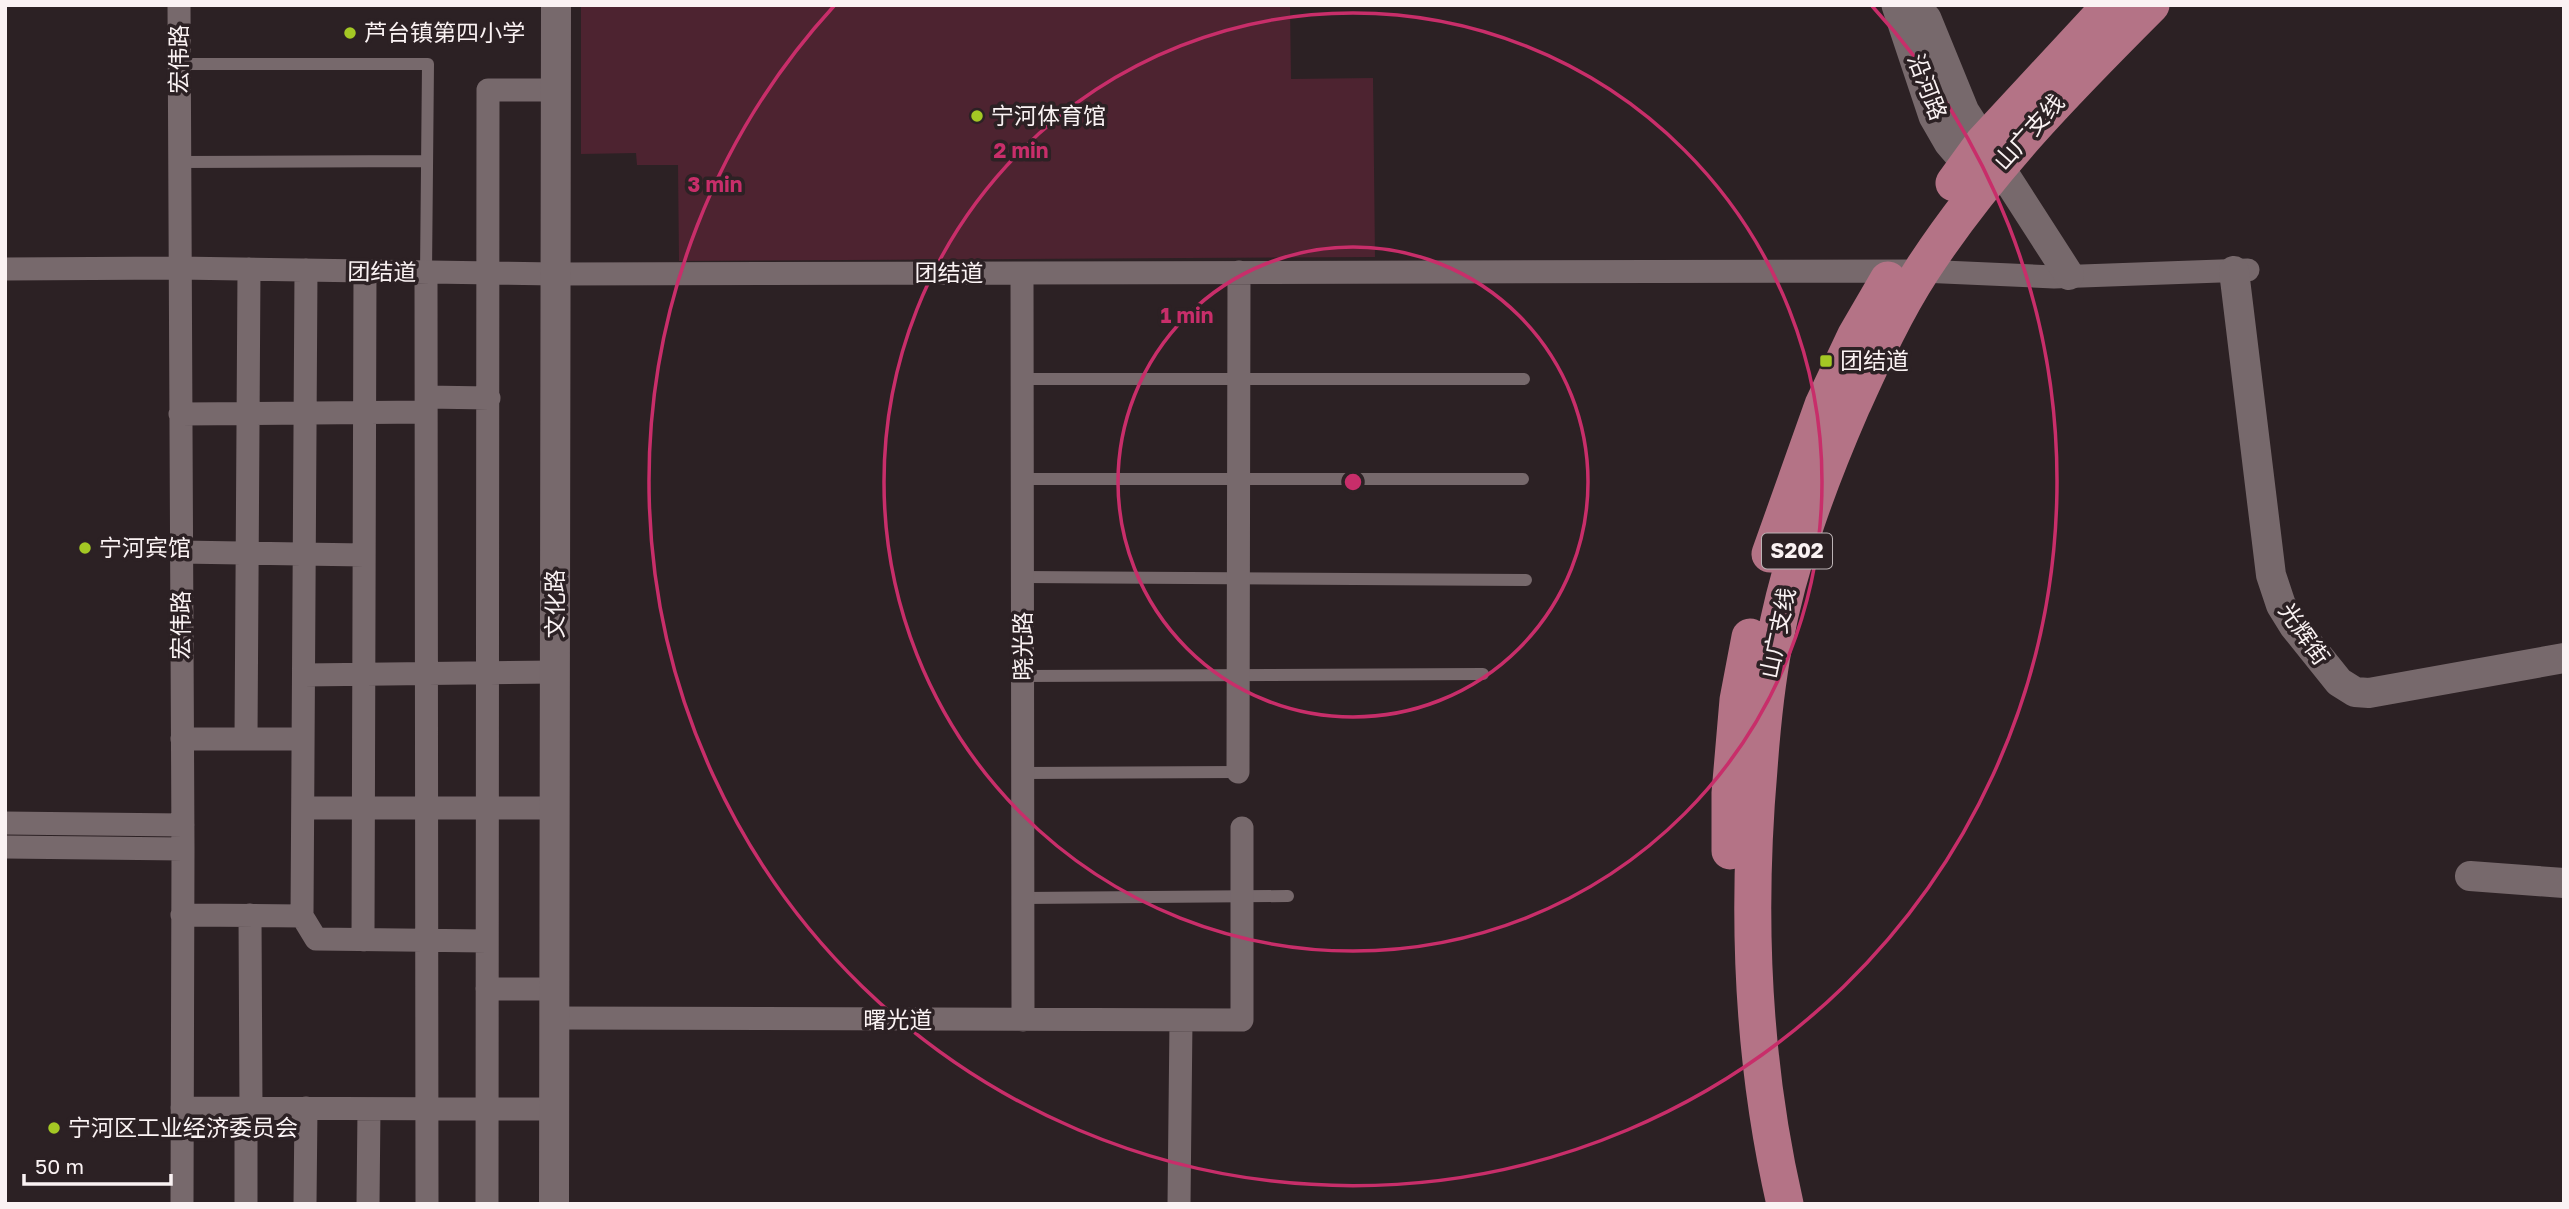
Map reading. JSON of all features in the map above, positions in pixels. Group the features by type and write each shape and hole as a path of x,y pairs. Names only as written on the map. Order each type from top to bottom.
{"main road":[{"name":"沿河路","path":"1898,5 1936,116 1950,142 1984,163"},
{"name":"沿河路","path":"1920,5 1984,163"},
{"name":"山广支线","path":"1763,1204 1734,1042 1730,966 1730,793 1738,700 1769,557 1822,405 1856,335 1907,272 1984,163 2111,5"},
{"name":"山广支线","path":"1984,163 2046,110 2151,5"},
{"name":"山广支线","path":"1786,1204 1770,1133 1756,1027 1753,875 1765,695 1787,587 1818,490 1907,272"}],"street":[{"name":"宏伟路","path":"179,5 182,1204"},
{"name":"文化路","path":"554,1204 556,5"},
{"path":"487,1204 490,272 488,90 555,90"},
{"path":"1984,163 2004,202 2062,276"},
{"name":"团结道","path":"5,269 179,268 555,274 1907,272 2062,276 2241,271"},
{"path":"246,739 249,269"},
{"path":"306,270 302,916 316,939 487,941"},
{"name":"光辉街","path":"2241,271 2267,474 2284,578 2294,604 2345,670 2357,678 2375,681 2564,647"},
{"name":"光辉街","path":"2241,271 2270,575 2281,605 2294,626 2339,682 2355,692 2394,691 2564,658"},
{"path":"363,940 365,272"},
{"path":"1238,772 1239,272"},
{"path":"426,273 427,1204"},
{"name":"晓光路","path":"1022,273 1023,1020"},
{"path":"180,414 365,413 489,398"},
{"path":"181,552 365,555"},
{"path":"304,675 555,672"},
{"path":"182,738 303,739"},
{"path":"303,808 554,808"},
{"path":"5,823 183,825"},
{"path":"1242,828 1242,897"},
{"path":"5,847 183,849"},
{"path":"2470,876 2564,883"},
{"name":"曙光道","path":"487,989 554,1003 1023,1020 1242,1020 1242,897"},
{"path":"182,915 302,916"},
{"path":"246,1204 246,1136 251,1108 250,915"},
{"path":"1179,1204 1181,1020"},
{"path":"182,1108 554,1109"},
{"path":"305,1204 306,1108"},
{"path":"369,1109 369,1204"}],"lane":[{"path":"179,64 428,64 426,273"},
{"path":"179,162 427,161"},
{"path":"1022,379 1524,379"},
{"path":"1022,479 1522,479"},
{"path":"1023,577 1526,580"},
{"path":"1023,676 1483,674"},
{"path":"1023,773 1238,772"},
{"path":"1023,898 1288,896"}],"shaded area":[{"name":"宁河体育馆","path":"581,5 1290,5 1291,79 1373,78 1375,257 679,261 678,165 637,165 636,153 581,154"}],"place":[{"name":"芦台镇第四小学","path":"350,33"},
{"name":"宁河体育馆","path":"977,116"},
{"name":"团结道","path":"1826,361"},
{"name":"宁河宾馆","path":"85,548"},
{"name":"宁河区工业经济委员会","path":"54,1128"}]}
